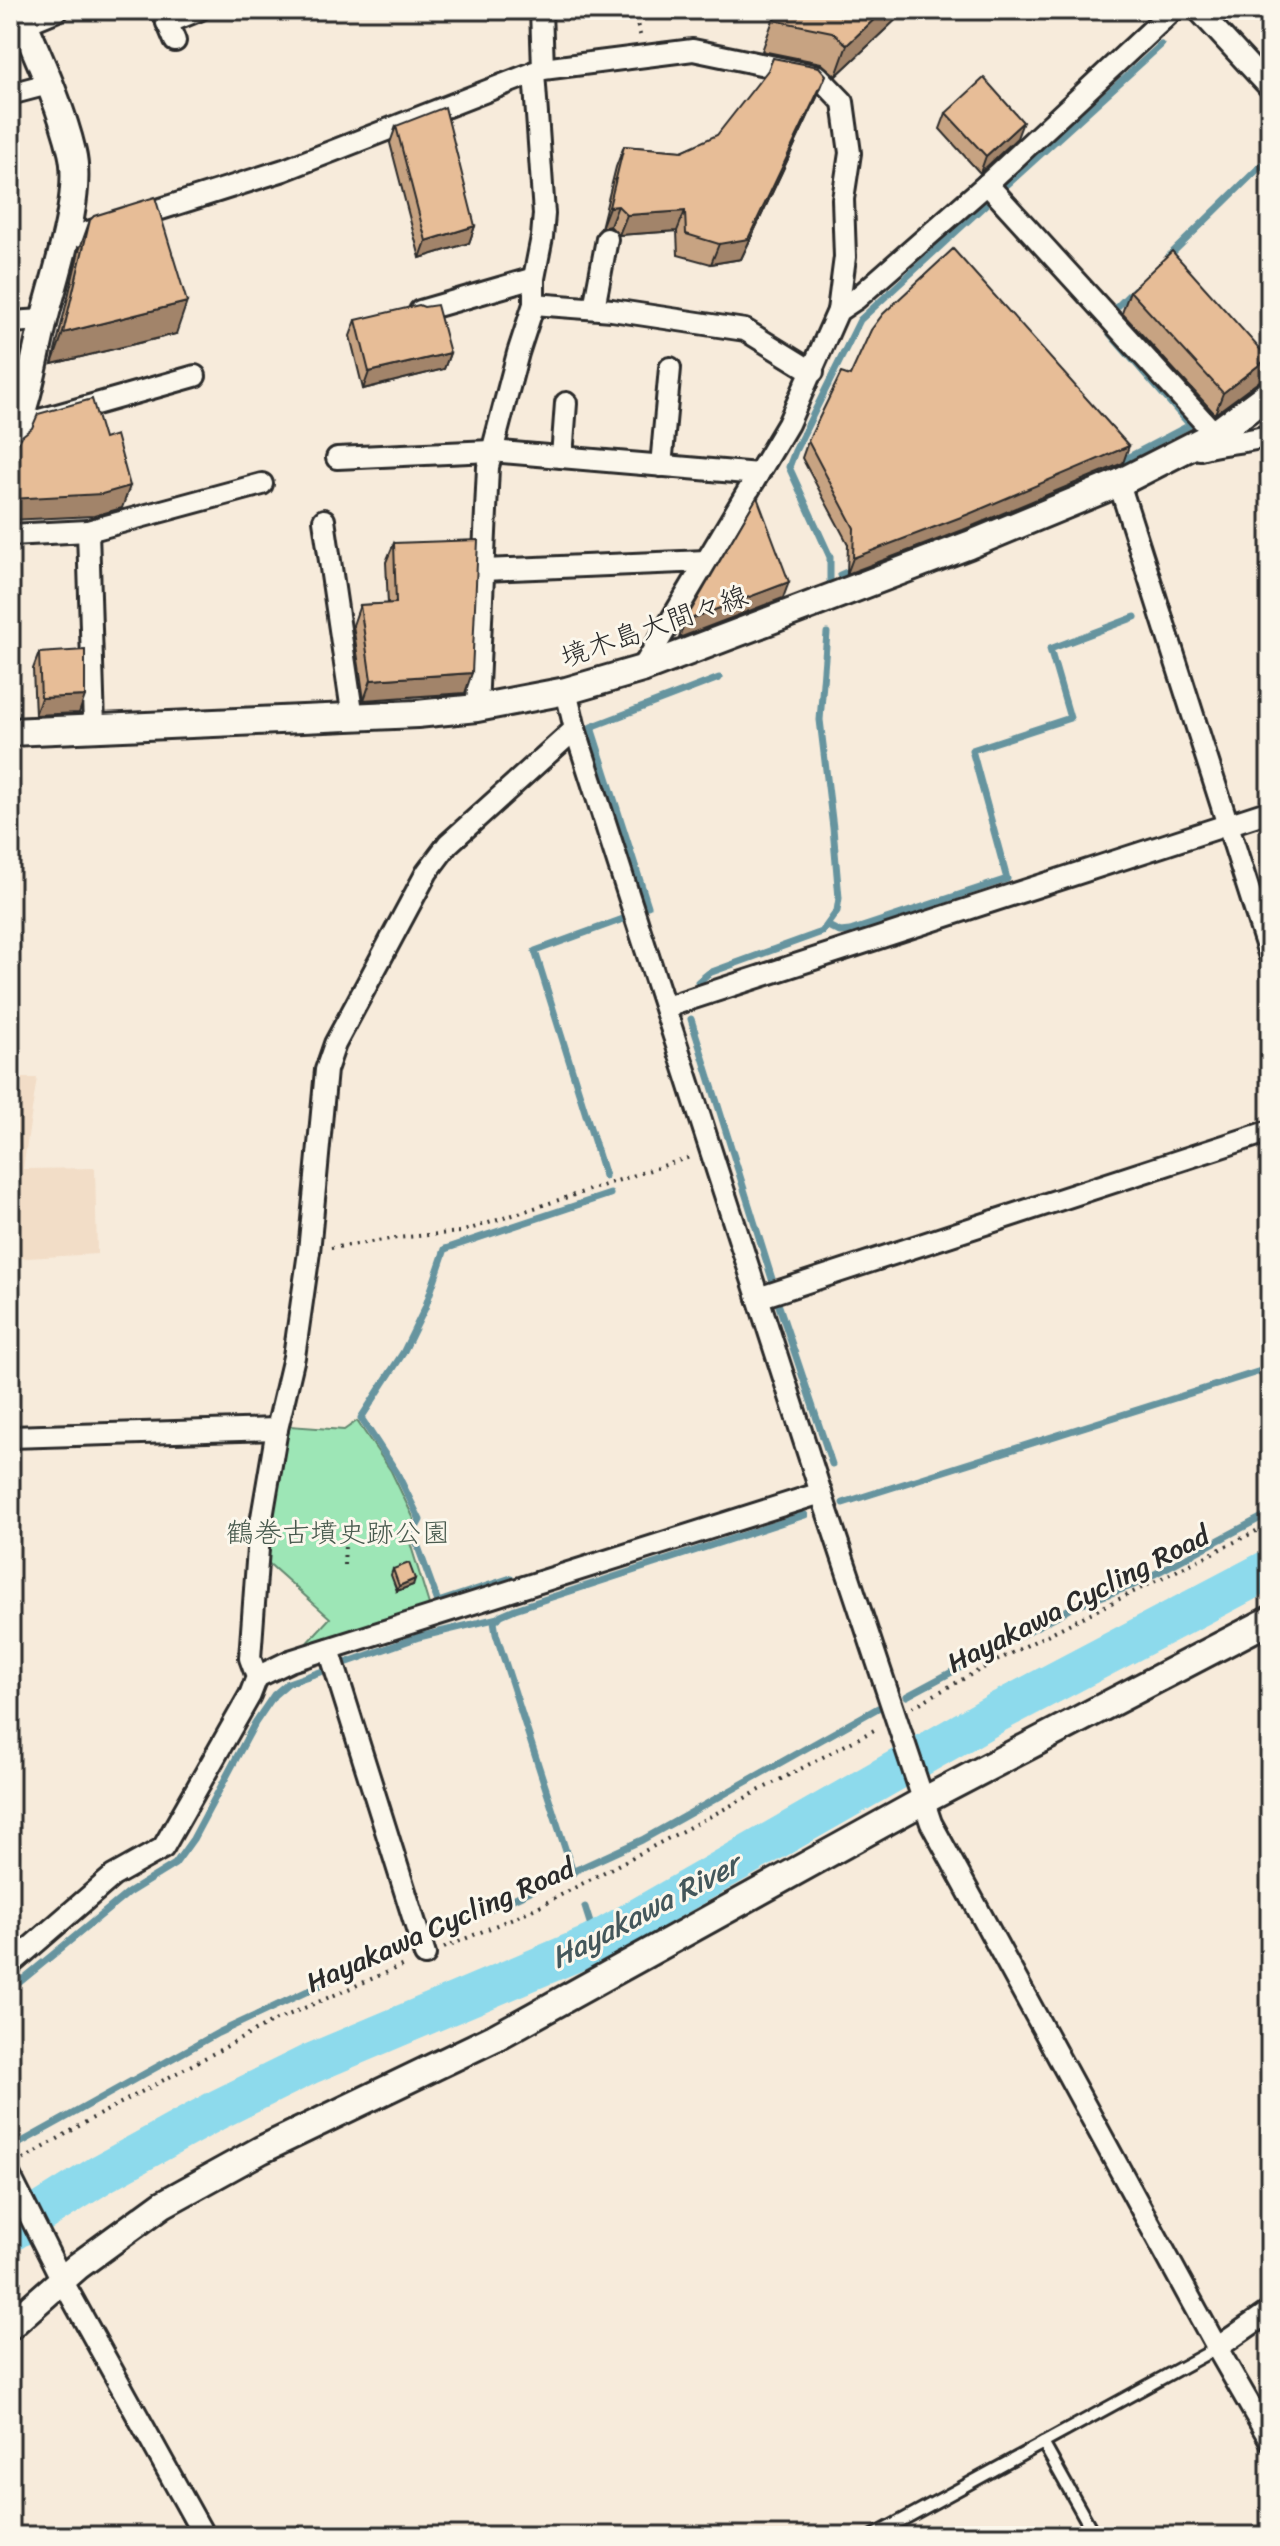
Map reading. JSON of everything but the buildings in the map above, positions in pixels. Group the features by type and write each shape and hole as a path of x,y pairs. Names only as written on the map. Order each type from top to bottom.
{"street":[{"path":"14,434 66,239 73,155 21,17 58,10"},
{"path":"168,25 199,10"},
{"path":"477,708 488,467 534,304 534,278 544,214 538,70 541,10"},
{"path":"838,311 856,299 987,184 1173,10"},
{"path":"1198,10 1270,88"},
{"path":"66,239 284,170 538,70 693,50 818,76 843,102 850,153 843,199 845,257 838,311 788,424 642,669"},
{"path":"10,94 48,84"},
{"path":"987,184 1215,434"},
{"path":"594,308 607,239"},
{"path":"420,311 534,278"},
{"path":"534,304 594,308 745,330 813,372"},
{"path":"10,322 44,320"},
{"path":"661,466 670,368"},
{"path":"14,434 195,376"},
{"name":"境木島大間々線","path":"10,732 353,718 477,708 566,691 642,669 969,545 1119,483 1215,434 1270,393"},
{"path":"562,457 566,403"},
{"path":"1175,456 1220,443 1252,441 1270,435"},
{"path":"337,458 491,451 758,474"},
{"path":"1119,483 1270,957"},
{"path":"10,535 88,531 262,484"},
{"path":"324,520 353,718"},
{"path":"88,531 94,727"},
{"path":"484,570 706,561"},
{"path":"566,691 575,729 821,1493 896,1721 938,1837 1270,2440"},
{"path":"10,1965 113,1876 163,1848 250,1695 257,1677 250,1658 259,1535 277,1429 294,1357 309,1252 326,1070 335,1044 427,872 448,844 575,729"},
{"path":"666,1007 1270,811"},
{"path":"758,1298 1270,1131"},
{"path":"10,1437 277,1429"},
{"path":"257,1677 290,1661 821,1493"},
{"path":"10,2326 58,2271 97,2251 163,2204 261,2150 507,2031 922,1796 1270,1620"},
{"path":"329,1649 425,1955"},
{"path":"12,2170 58,2271 204,2536"},
{"path":"1217,2348 1270,2311"}],"lane":[{"path":"873,2536 1217,2348"},
{"path":"1043,2443 1095,2536"}],"path":[{"path":"633,10 644,56"},
{"path":"309,1252 397,1238 461,1232 710,1150"},
{"name":"Hayakawa Cycling Road","path":"12,2170 89,2120 272,2022 536,1908 896,1721 1084,1615 1154,1584 1270,1524"},
{"path":"344,1565 346,1526"}],"shaded area":[{"path":"10,1078 37,1078 23,1169 95,1168 97,1254 10,1259"}],"green space":[{"name":"鶴巻古墳史跡公園","path":"357,1421 391,1471 414,1519 407,1533 431,1611 301,1649 330,1618 265,1560 275,1491 290,1426 344,1430"}],"waterway":[{"path":"1008,184 1161,45"},
{"path":"1169,256 1270,157"},
{"path":"830,580 830,557 789,467 795,451 860,320 985,205"},
{"path":"1113,311 1134,290"},
{"path":"1110,334 1190,425 1117,463"},
{"path":"840,575 854,569"},
{"path":"828,926 840,932 850,931 1007,879 972,750 1070,718 1050,649 1135,617"},
{"path":"698,982 709,973 822,932 837,911 839,898 833,828 820,720 827,633"},
{"path":"648,906 591,727 719,678"},
{"path":"605,1176 535,951 623,919"},
{"path":"691,1019 772,1279"},
{"path":"511,1578 438,1602 413,1533 420,1520 397,1473 361,1418 403,1353 425,1308 445,1249 610,1194"},
{"path":"779,1306 832,1464"},
{"path":"843,1503 1270,1368"},
{"path":"907,1696 1075,1606 1134,1585 1270,1513"},
{"path":"573,1873 494,1622 515,1609 805,1515"},
{"name":"Hayakawa River","path":"10,2232 103,2173 217,2110 310,2064 591,1945 998,1712 1270,1569"},
{"path":"348,1662 419,1637 498,1618"},
{"path":"10,1990 128,1893 175,1864 193,1839 255,1723 274,1695 288,1683 323,1671"},
{"path":"443,1931 642,1840 878,1708"},
{"path":"585,1907 596,1942"},
{"path":"11,2148 218,2033 406,1945"}]}
